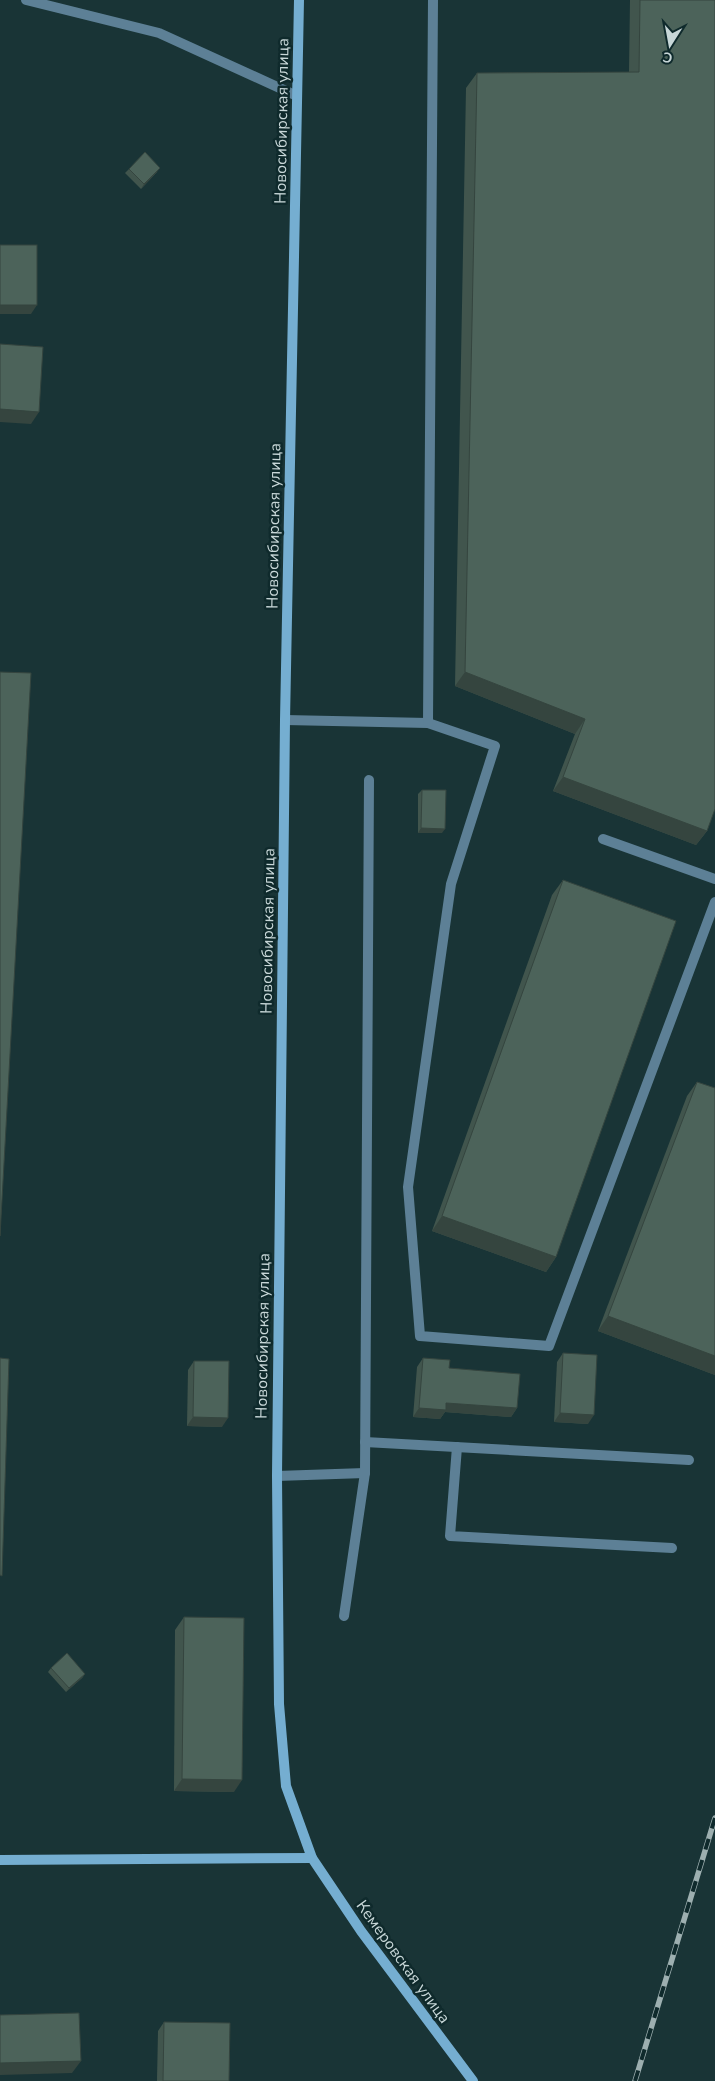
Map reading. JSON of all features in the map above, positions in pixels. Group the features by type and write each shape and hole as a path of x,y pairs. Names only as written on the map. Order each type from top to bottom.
{"main road":[{"name":"Новосибирская улица","path":"299,0 285,720 277,1476 279,1713 286,1786 312,1858"},
{"path":"0,1860 312,1858"},
{"name":"Кемеровская улица","path":"312,1858 360,1931 473,2081"}],"lane":[{"path":"26,0 159,33 297,96"},
{"path":"428,723 433,0"},
{"path":"285,720 428,723 494,746 451,884 408,1187 420,1336 549,1346 715,902"},
{"path":"344,1616 365,1473 369,780"},
{"path":"603,839 715,879"},
{"path":"365,1442 689,1460"},
{"path":"456,1447 450,1536 672,1548"},
{"path":"277,1476 365,1473"}],"building":[{"path":"640,0 715,0 715,809 707,831 563,777 585,719 465,672 477,73 639,72"},
{"path":"145,152 160,168 144,184 129,169"},
{"path":"0,245 37,245 37,305 0,305"},
{"path":"0,344 43,347 39,412 0,409"},
{"path":"0,672 31,673 0,1236"},
{"path":"422,790 446,790 445,829 421,828"},
{"path":"563,880 676,921 556,1257 442,1216"},
{"path":"697,1082 715,1088 715,1356 608,1316"},
{"path":"563,1353 597,1355 594,1415 560,1413"},
{"path":"0,1358 9,1359 2,1576 0,1575"},
{"path":"423,1358 450,1360 449,1368 520,1374 517,1408 446,1403 446,1410 419,1408"},
{"path":"194,1361 229,1361 228,1418 193,1417"},
{"path":"184,1617 244,1618 242,1780 182,1779"},
{"path":"67,1653 85,1674 69,1688 51,1668"},
{"path":"79,2013 81,2061 0,2063 0,2015"},
{"path":"164,2022 230,2023 229,2081 163,2081"}],"railway":[{"path":"635,2081 715,1818"}]}
